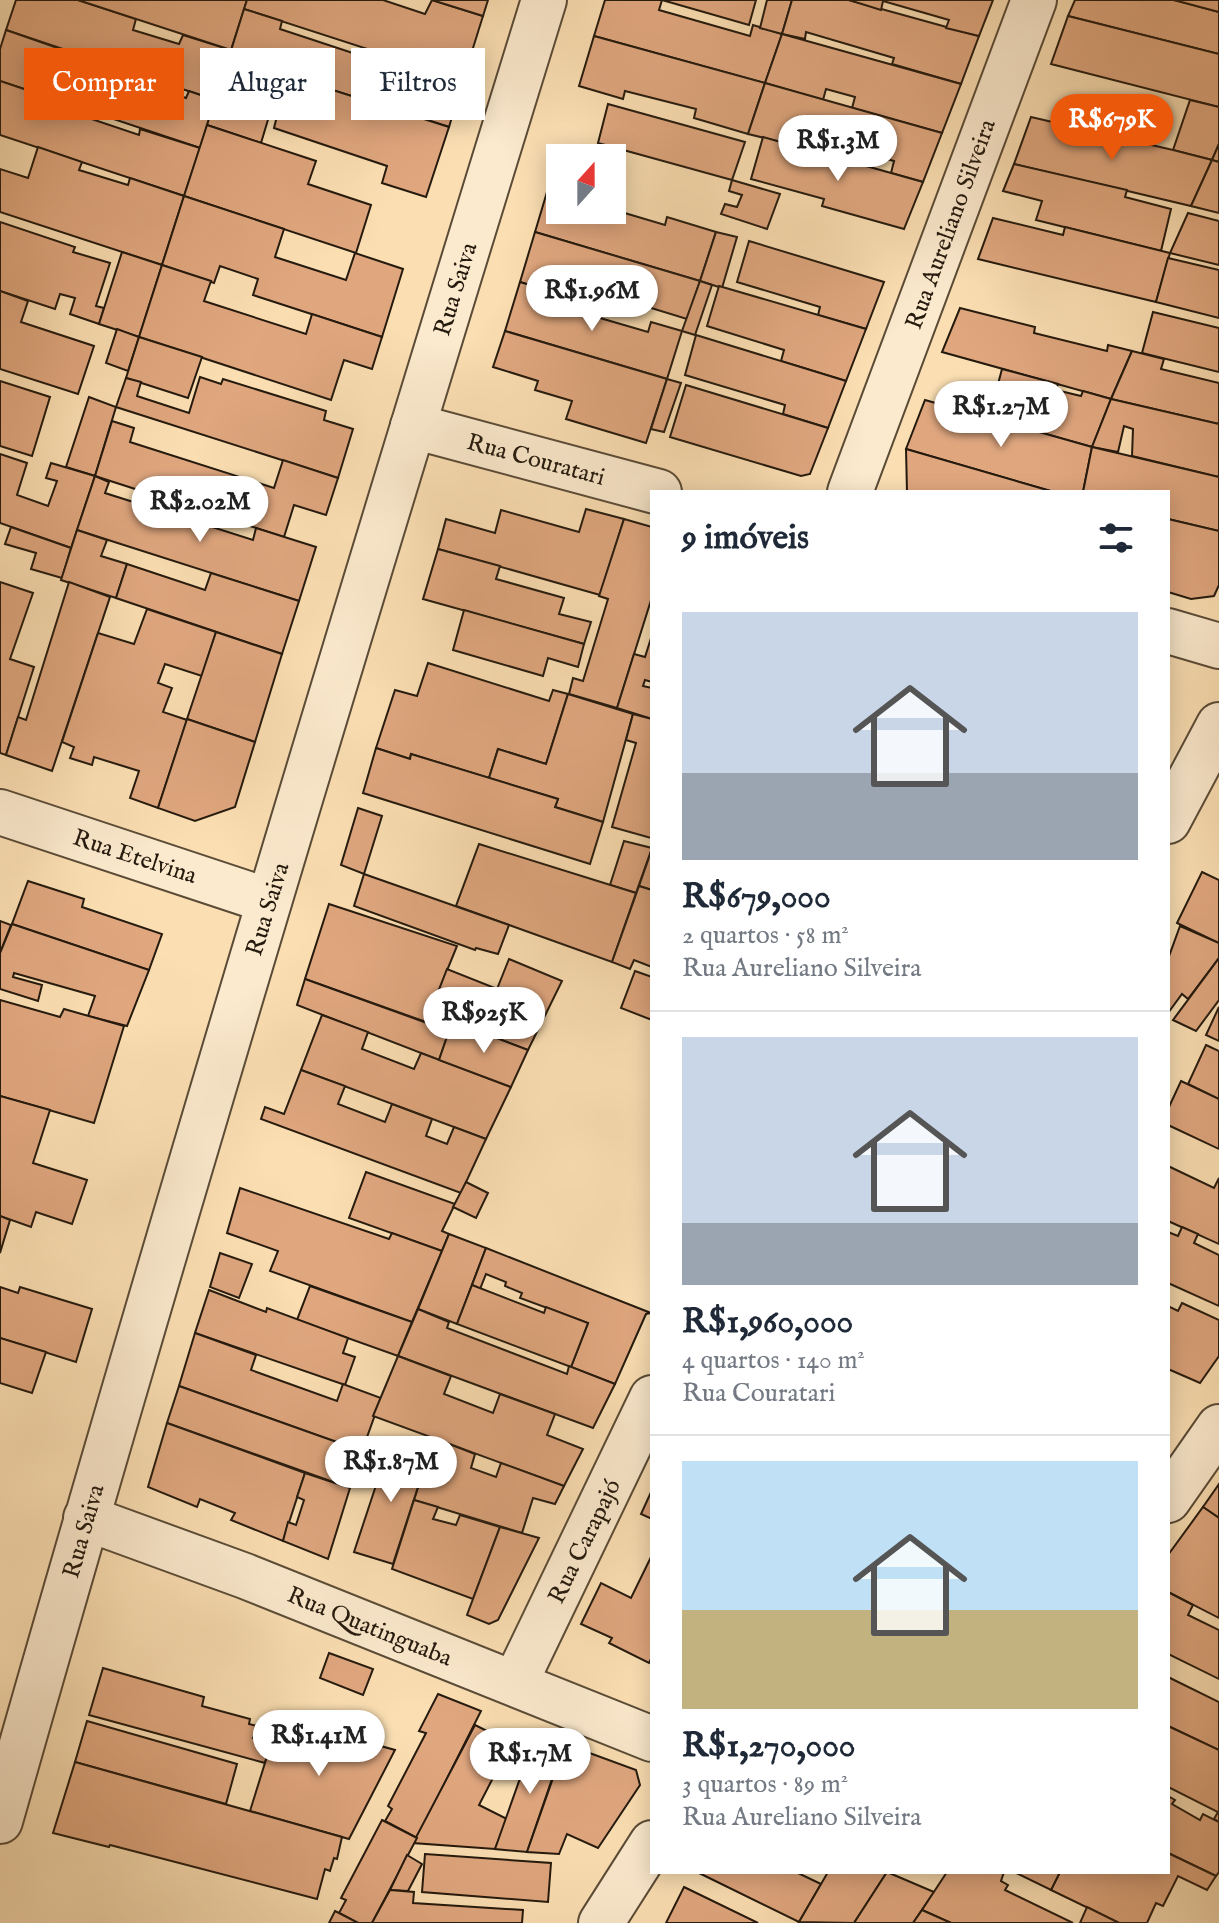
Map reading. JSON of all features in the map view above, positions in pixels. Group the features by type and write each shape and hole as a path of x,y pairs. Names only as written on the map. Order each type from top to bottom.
{"street":[{"name":"Rua Saiva","path":"0,1821 86,1518 269,901 544,0"},
{"name":"Rua Aureliano Silveira","path":"851,490 1034,0"},
{"name":"Rua Couratari","path":"413,426 652,490"},
{"path":"1170,632 1219,646"},
{"path":"1170,817 1219,725"},
{"name":"Rua Etelvina","path":"0,812 269,901"},
{"name":"Rua Carapajó","path":"515,1683 650,1402"},
{"path":"1170,1497 1219,1427"},
{"name":"Rua Quatinguaba","path":"86,1518 245,1576 650,1738"},
{"path":"601,1923 650,1846"}],"building":[{"path":"16,0 78,0 136,19 133,30 179,44 183,35 225,48 200,48 200,95 184,90 184,48 60,48 6,30"},
{"path":"78,0 247,0 232,48"},
{"path":"247,0 383,0 425,14 432,0 483,16 473,48 364,48 244,9"},
{"path":"432,0 488,0 483,16"},
{"path":"605,0 662,0 659,10 750,36 753,25 782,34 765,83 594,36"},
{"path":"662,0 756,0 749,25"},
{"path":"767,0 792,0 782,34 760,28"},
{"path":"792,0 849,0 979,36 961,84 892,64 894,58 806,32 805,39 782,34"},
{"path":"849,0 993,0 979,36 946,28 949,20 883,1 881,10"},
{"path":"1075,0 1174,0 1219,12 1219,54 1068,16"},
{"path":"1174,0 1219,0 1219,12"},
{"path":"244,9 282,21 280,29 351,52 351,96 335,91 335,48 232,48"},
{"path":"1068,16 1219,54 1219,107 1051,64"},
{"path":"6,30 58,48 24,48 24,89 0,81 0,49"},
{"path":"782,34 961,84 942,133 852,108 855,97 826,89 823,100 765,83"},
{"path":"594,36 765,83 748,134 694,118 696,109 625,91 623,99 579,86"},
{"path":"0,81 24,89 24,120 95,120 139,135 140,129 200,148 184,196 0,135"},
{"path":"765,83 942,133 923,182 891,173 894,161 787,132 785,143 748,134"},
{"path":"189,91 200,95 200,120 209,120 200,148 116,120 184,120 184,97"},
{"path":"335,91 351,96 351,120 427,120 449,127 426,197 382,183 387,166 274,128 276,120 335,120"},
{"path":"1190,100 1219,107 1219,144 1212,160 1173,150"},
{"path":"608,104 745,142 732,180 626,151 626,144 598,143"},
{"path":"1031,117 1212,160 1191,206 1014,164"},
{"path":"209,120 268,120 261,143 207,125"},
{"path":"427,120 451,120 449,127"},
{"path":"207,125 316,161 308,184 371,205 356,253 184,196"},
{"path":"763,137 923,182 904,229 822,206 824,199 751,179"},
{"path":"1219,144 1219,162 1212,160"},
{"path":"38,147 82,162 79,170 128,185 130,178 184,196 162,265 0,212 0,169 28,178"},
{"path":"1212,160 1219,162 1219,213 1191,206"},
{"path":"1014,164 1127,190 1125,197 1171,209 1161,251 1036,220 1042,201 1003,191"},
{"path":"732,180 780,194 767,229 721,214 725,204 737,207 742,195 729,191"},
{"path":"546,195 546,224 626,224 626,213 665,225 667,217 716,232 700,281 535,232"},
{"path":"184,196 284,229 275,257 346,280 355,253 403,269 382,337 253,295 258,279 220,266 214,283 162,265"},
{"path":"1188,213 1219,221 1219,265 1170,253"},
{"path":"993,218 1063,235 1065,227 1170,253 1156,302 978,259"},
{"path":"0,222 75,247 73,252 110,263 96,306 104,308 99,324 70,314 75,298 60,294 55,309 0,291"},
{"path":"535,232 700,281 687,319 609,295 605,308 520,282"},
{"path":"716,232 737,237 722,288 700,281"},
{"path":"749,241 884,282 866,329 818,315 820,307 737,282"},
{"path":"122,252 162,265 139,337 99,324"},
{"path":"1168,258 1219,270 1219,318 1156,302"},
{"path":"162,265 211,281 204,301 306,334 312,314 382,337 372,369 344,360 331,400 139,337"},
{"path":"700,281 712,285 695,335 682,331"},
{"path":"520,282 562,295 559,306 648,332 651,322 682,331 667,379 505,331"},
{"path":"719,286 866,329 846,381 781,361 784,350 707,326"},
{"path":"0,291 28,301 21,322 94,346 78,394 0,369"},
{"path":"960,308 1035,327 1034,333 1107,351 1108,345 1132,351 1111,399 942,352"},
{"path":"1153,312 1219,328 1219,372 1142,353"},
{"path":"117,329 139,337 128,371 106,363"},
{"path":"505,331 667,379 646,443 566,419 572,401 535,390 538,381 493,367"},
{"path":"696,335 846,381 828,428 783,414 785,405 685,375"},
{"path":"139,337 202,357 188,398 126,378"},
{"path":"1132,351 1164,359 1161,369 1219,383 1219,424 1111,399"},
{"path":"1002,369 1058,384 1056,390 1081,396 1083,391 1111,399 1092,447 989,418"},
{"path":"200,377 221,384 223,379 326,411 324,420 353,429 338,478 116,407 126,378 141,382 137,396 189,413"},
{"path":"667,379 681,383 664,432 651,429"},
{"path":"0,381 50,397 32,456 0,446"},
{"path":"686,385 828,428 810,474 801,476 670,437"},
{"path":"89,397 116,407 95,476 66,467"},
{"path":"1111,399 1219,424 1219,477 1132,456 1133,429 1124,426 1118,452 1092,447"},
{"path":"925,400 989,418 986,430 1004,436 1007,423 1092,447 1083,490 1047,490 906,449"},
{"path":"112,421 134,428 130,442 274,488 283,460 338,478 326,515 294,505 284,537 95,476"},
{"path":"1092,447 1219,477 1219,531 1170,519 1170,490 1083,490"},
{"path":"906,449 1047,490 907,490"},
{"path":"0,454 27,463 17,495 48,506 57,481 46,478 51,463 95,476 71,548 0,523"},
{"path":"95,476 109,482 105,493 253,540 256,528 316,547 299,601 77,530"},
{"path":"586,509 624,519 600,595 438,549 446,519 495,533 501,510 579,532"},
{"path":"624,519 650,526 650,603 617,708 569,694 573,678 583,681 608,599 599,596"},
{"path":"1170,519 1219,531 1219,585 1214,596 1191,599 1170,593"},
{"path":"11,527 71,548 62,578 31,569 36,553 5,544"},
{"path":"77,530 107,540 101,556 127,564 116,598 61,580"},
{"path":"438,549 500,566 496,579 564,598 559,614 591,622 584,644 423,599"},
{"path":"127,564 205,590 211,573 299,601 282,654 116,598"},
{"path":"0,582 33,593 10,659 34,667 6,755 0,753"},
{"path":"69,582 110,597 52,771 6,755 18,717 26,720"},
{"path":"147,609 216,632 202,676 165,664 158,683 172,688 163,712 187,720 158,808 130,798 139,771 94,757 92,765 70,758 74,747 62,742 98,633 134,644"},
{"path":"464,610 584,644 578,667 548,658 543,676 453,650"},
{"path":"216,632 282,654 255,742 187,719"},
{"path":"650,641 650,681 645,680 643,686 650,688 650,718 617,708 634,654 645,657"},
{"path":"428,663 549,701 553,690 568,694 546,764 498,749 489,778 411,754 410,759 376,748 395,690 417,696"},
{"path":"568,694 633,714 603,822 555,807 558,799 489,778 498,749 546,764"},
{"path":"633,714 650,718 650,838 612,827 636,743 626,740"},
{"path":"187,719 255,742 235,807 195,821 158,808"},
{"path":"376,748 410,759 411,754 558,799 555,807 603,822 590,864 363,793"},
{"path":"358,808 382,816 364,874 341,865"},
{"path":"624,841 650,848 636,893 610,885"},
{"path":"479,844 636,893 612,962 456,906"},
{"path":"650,855 650,889 639,886"},
{"path":"1202,872 1219,880 1219,943 1177,923"},
{"path":"364,874 509,925 498,954 475,950 354,906"},
{"path":"28,881 84,899 82,907 162,934 149,970 12,924"},
{"path":"639,886 650,889 650,966 634,960 630,969 612,962"},
{"path":"329,904 457,946 426,1022 305,979"},
{"path":"0,921 11,925 0,953"},
{"path":"12,924 149,970 127,1026 88,1016 95,996 14,973 13,977 42,985 38,1001 0,989 0,953"},
{"path":"1180,926 1219,943 1219,958 1188,999 1182,994 1170,1010 1170,954"},
{"path":"1219,958 1219,1000 1196,1031 1173,1020"},
{"path":"509,959 562,981 528,1050 430,1013 447,969 497,989"},
{"path":"635,971 650,976 650,1019 621,1008"},
{"path":"305,979 449,1031 439,1060 297,1005"},
{"path":"0,1000 60,1017 64,1009 124,1026 94,1123 0,1096"},
{"path":"1219,1007 1219,1041 1206,1035"},
{"path":"322,1015 368,1032 362,1049 414,1069 421,1053 511,1087 486,1139 301,1070"},
{"path":"463,1025 528,1050 511,1087 439,1060 449,1031 459,1035"},
{"path":"1206,1045 1219,1051 1219,1099 1188,1084"},
{"path":"301,1070 345,1086 338,1104 385,1122 392,1104 432,1119 426,1136 447,1144 454,1127 486,1139 461,1193 261,1119 265,1107 284,1114"},
{"path":"1181,1081 1219,1099 1219,1149 1170,1126 1170,1105"},
{"path":"0,1096 50,1110 33,1163 87,1180 72,1224 36,1212 31,1227 0,1216"},
{"path":"1170,1167 1214,1188 1219,1178 1219,1244 1170,1222"},
{"path":"366,1172 455,1204 442,1231 449,1234 442,1251 349,1218"},
{"path":"466,1182 488,1193 476,1218 453,1207"},
{"path":"240,1188 389,1239 392,1233 442,1251 412,1322 270,1271 278,1251 227,1233"},
{"path":"0,1216 10,1220 0,1253"},
{"path":"1182,1227 1198,1234 1194,1243 1219,1255 1219,1306 1170,1284 1170,1233 1178,1236"},
{"path":"449,1234 486,1248 457,1324 418,1309"},
{"path":"486,1248 650,1313 646,1314 615,1384 571,1367 588,1323 520,1298 522,1293 486,1274 480,1289 472,1285"},
{"path":"220,1253 252,1264 239,1298 210,1287"},
{"path":"472,1285 544,1313 546,1307 588,1323 571,1367 457,1324"},
{"path":"310,1286 412,1322 398,1356 297,1320"},
{"path":"0,1287 18,1293 20,1287 92,1309 76,1362 0,1338"},
{"path":"209,1290 348,1338 343,1353 355,1357 345,1385 195,1333"},
{"path":"1182,1303 1219,1320 1219,1356 1200,1383 1170,1370 1170,1307 1178,1311"},
{"path":"418,1309 449,1322 447,1328 567,1374 569,1366 615,1384 593,1428 398,1356"},
{"path":"195,1333 256,1355 251,1370 337,1401 343,1384 381,1398 362,1451 179,1386"},
{"path":"0,1338 46,1352 32,1393 0,1383"},
{"path":"398,1356 451,1376 444,1394 493,1413 500,1394 555,1414 547,1435 583,1449 564,1486 373,1416"},
{"path":"179,1386 362,1451 350,1488 167,1423"},
{"path":"167,1423 305,1473 283,1541 231,1520 235,1513 200,1499 197,1507 148,1487"},
{"path":"434,1438 475,1454 471,1468 496,1477 501,1463 564,1486 555,1504 533,1498 522,1533 414,1500"},
{"path":"390,1443 428,1456 393,1564 354,1552"},
{"path":"305,1473 350,1488 328,1559 283,1541 288,1522 296,1525 304,1500 297,1497"},
{"path":"1219,1484 1219,1518 1203,1507"},
{"path":"650,1494 650,1518 641,1514"},
{"path":"414,1500 438,1507 433,1519 456,1525 460,1515 500,1527 473,1599 392,1569"},
{"path":"1203,1507 1219,1518 1219,1618 1170,1593 1170,1552"},
{"path":"500,1527 539,1538 498,1620 489,1624 467,1615"},
{"path":"650,1559 649,1663 609,1643 612,1638 581,1624 601,1583 631,1598"},
{"path":"1170,1593 1193,1605 1188,1615 1219,1630 1219,1679 1170,1655"},
{"path":"329,1653 373,1669 363,1695 320,1678"},
{"path":"103,1668 204,1697 202,1706 250,1719 249,1724 257,1726 253,1738 271,1743 265,1763 89,1715"},
{"path":"1170,1678 1219,1702 1219,1750 1170,1727"},
{"path":"438,1694 481,1711 417,1838 385,1821 392,1809 388,1806 426,1733 419,1731"},
{"path":"279,1718 395,1750 349,1839 250,1811"},
{"path":"87,1721 237,1764 226,1804 75,1762"},
{"path":"475,1725 511,1743 479,1805 507,1819 495,1849 413,1843"},
{"path":"1170,1727 1219,1750 1219,1822 1214,1819 1218,1812 1170,1788"},
{"path":"535,1736 563,1747 527,1852 495,1849"},
{"path":"565,1744 636,1770 640,1785 598,1848 567,1834 559,1854 527,1852"},
{"path":"75,1762 342,1837 337,1859 334,1858 330,1871 325,1869 317,1899 53,1833"},
{"path":"1170,1797 1175,1800 1172,1804 1200,1820 1203,1814 1219,1822 1219,1872 1216,1876 1170,1854"},
{"path":"382,1820 417,1838 372,1923 358,1923 339,1913 346,1900 341,1898"},
{"path":"425,1854 551,1863 548,1902 422,1892"},
{"path":"1170,1854 1216,1876 1207,1890 1178,1876 1163,1906 1156,1903 1147,1923 1119,1923 1051,1890 1059,1874 1170,1874"},
{"path":"407,1855 422,1864 408,1891 390,1890"},
{"path":"701,1874 800,1874 821,1884 799,1922"},
{"path":"827,1874 886,1874 854,1923 799,1922"},
{"path":"886,1874 934,1892 913,1923 854,1923"},
{"path":"946,1874 1003,1874 1001,1881 1008,1885 1005,1890 1073,1923 951,1923 922,1910"},
{"path":"1018,1874 1059,1874 1051,1890"},
{"path":"684,1887 758,1923 666,1923"},
{"path":"390,1890 414,1892 413,1903 523,1910 522,1923 372,1923"},
{"path":"1087,1907 1119,1923 1080,1923"},
{"path":"922,1910 951,1923 913,1923"},
{"path":"335,1911 339,1913 358,1923 329,1923"}]}
